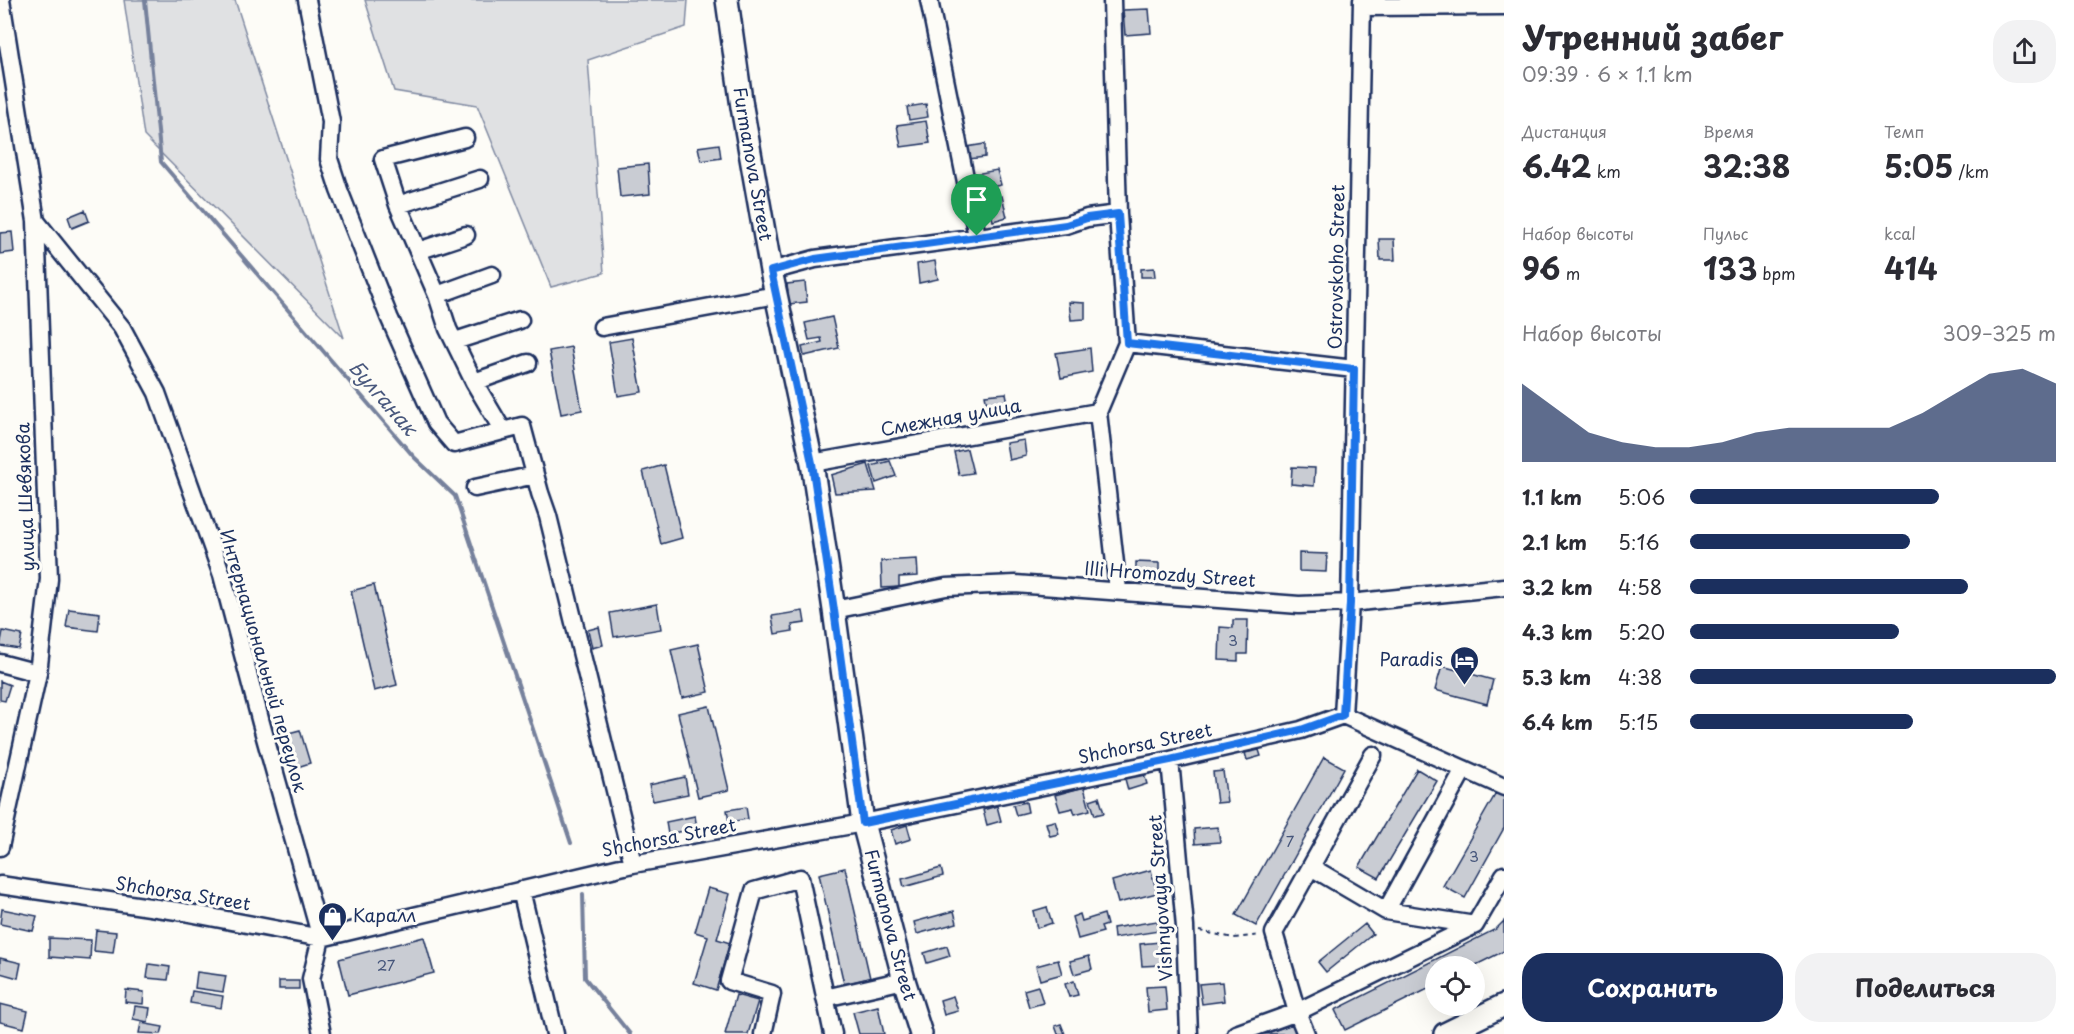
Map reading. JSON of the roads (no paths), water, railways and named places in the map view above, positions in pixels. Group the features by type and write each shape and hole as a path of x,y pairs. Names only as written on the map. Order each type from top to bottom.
{"main road":[{"name":"Furmanova Street","path":"728,0 742,107 771,271 812,463 863,823 904,980 921,1034"},
{"path":"1445,1034 1504,1005"}],"street":[{"name":"улица Шевякова","path":"0,847 38,673 49,579 36,221 1,0"},
{"path":"307,0 331,122 329,159 389,317 436,423 454,444 522,426 548,516 633,864"},
{"path":"929,0 977,236"},
{"path":"1112,0 1118,214 1127,343 1098,412 1118,590"},
{"path":"1362,4 1504,6"},
{"name":"Ostrovskoho Street","path":"1343,715 1350,603 1362,4"},
{"path":"465,138 383,159 398,206 448,329 474,382 503,430"},
{"path":"398,206 480,179"},
{"path":"771,271 815,259 1066,225 1087,218 1118,214"},
{"name":"Интернациональный переулок","path":"36,221 122,328 157,393 222,575 321,938"},
{"path":"418,251 466,235"},
{"path":"436,295 492,275"},
{"path":"602,327 776,295"},
{"path":"455,342 520,320"},
{"path":"1127,343 1354,369"},
{"path":"474,382 528,363"},
{"name":"Смежная улица","path":"812,463 1098,412"},
{"path":"475,488 535,475"},
{"name":"Illi Hromozdy Street","path":"834,610 946,587 1015,584 1299,605 1350,603 1504,587"},
{"path":"0,663 38,673"},
{"path":"1343,715 1504,787"},
{"name":"Shchorsa Street","path":"0,885 184,912 321,938 633,864 863,823 1170,760 1301,730 1343,715"},
{"path":"1306,1034 1297,1012 1274,933 1373,755"},
{"name":"Vishnyovaya Street","path":"1170,760 1185,927 1189,1034"},
{"path":"1386,911 1464,770"},
{"path":"1311,867 1386,911 1475,925"},
{"path":"1236,1034 1297,1012 1475,925 1504,875"},
{"path":"763,1034 772,994 729,981 754,891 800,878 833,1034"},
{"path":"521,890 555,1034"},
{"path":"321,938 311,979 322,1034"},
{"path":"825,998 904,980"}],"waterway":[{"name":"Булганак","path":"145,0 161,162 414,457 455,496 571,843"},
{"name":"Булганак","path":"583,894 585,978 630,1034"}],"place":[{"name":"Paradis","path":"1464,686"},
{"name":"Каралл","path":"332,942"}]}
